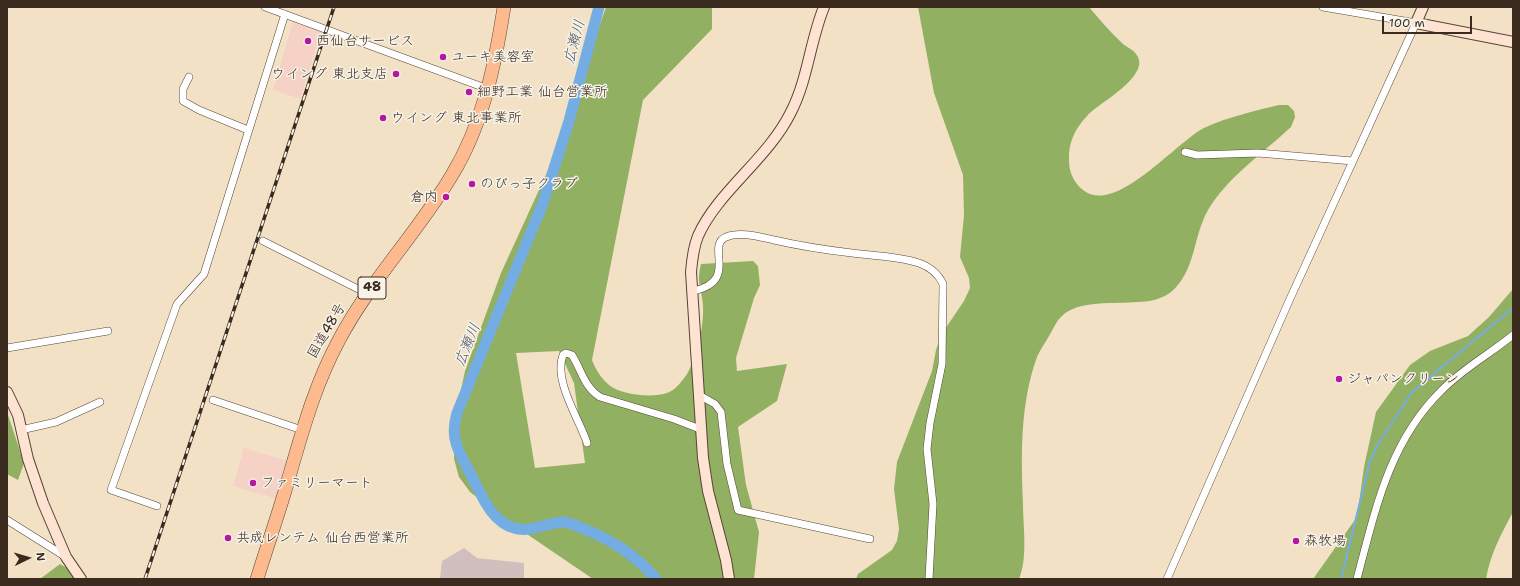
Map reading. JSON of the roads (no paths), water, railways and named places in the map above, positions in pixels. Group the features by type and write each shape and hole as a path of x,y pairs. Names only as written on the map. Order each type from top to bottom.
{"highway":[{"name":"国道48号","path":"257,579 302,430 324,368 340,338 368,294 452,175 476,125 488,89 504,7"}],"street":[{"path":"268,7 488,89"},
{"path":"729,579 726,560 708,491 700,429 693,291 693,254 698,236 715,209 782,130 800,91 824,7"},
{"path":"1323,7 1513,42"},
{"path":"1167,579 1221,453 1423,7"},
{"path":"157,506 111,490 177,304 204,274 285,14"},
{"path":"189,77 183,89 183,101 199,110 248,130"},
{"path":"1185,152 1197,155 1258,153 1353,161"},
{"path":"693,291 708,287 717,277 720,271 718,246 721,240 727,236 743,235 814,248 894,258 918,263 931,269 939,276 943,284 942,364 930,423 928,449 933,504 930,579"},
{"path":"263,241 368,294"},
{"path":"7,348 108,331"},
{"path":"1357,579 1376,505 1388,471 1398,449 1419,415 1446,385 1513,335"},
{"path":"586,443 568,402 563,382 561,362 563,355 566,353 572,355 586,384 592,392 600,397 674,419 700,429"},
{"path":"7,392 18,415 28,459 43,503 66,557 81,579"},
{"path":"699,395 715,404 721,412 727,464 738,510 870,538"},
{"path":"213,400 302,430"},
{"path":"21,430 56,422 100,402"},
{"path":"7,520 66,557"}],"waterway":[{"name":"広瀬川","path":"599,7 569,121 543,203 457,413 454,436 460,455 482,497 492,513 506,524 514,528 532,529 567,522 613,543 640,562 656,579"},
{"path":"1341,579 1370,461 1377,446 1412,392 1513,308"}],"railway":[{"path":"145,579 334,7"}],"place":[{"name":"西仙台サービス","path":"308,41"},
{"name":"ユーキ美容室","path":"443,57"},
{"name":"ウイング 東北支店","path":"396,74"},
{"name":"細野工業 仙台営業所","path":"469,92"},
{"name":"ウイング 東北事業所","path":"383,118"},
{"name":"のびっ子クラブ","path":"472,184"},
{"name":"倉内","path":"446,197"},
{"name":"ジャパンクリーン","path":"1339,379"},
{"name":"ファミリーマート","path":"253,483"},
{"name":"共成レンテム 仙台西営業所","path":"228,538"},
{"name":"森牧場","path":"1296,541"}]}
